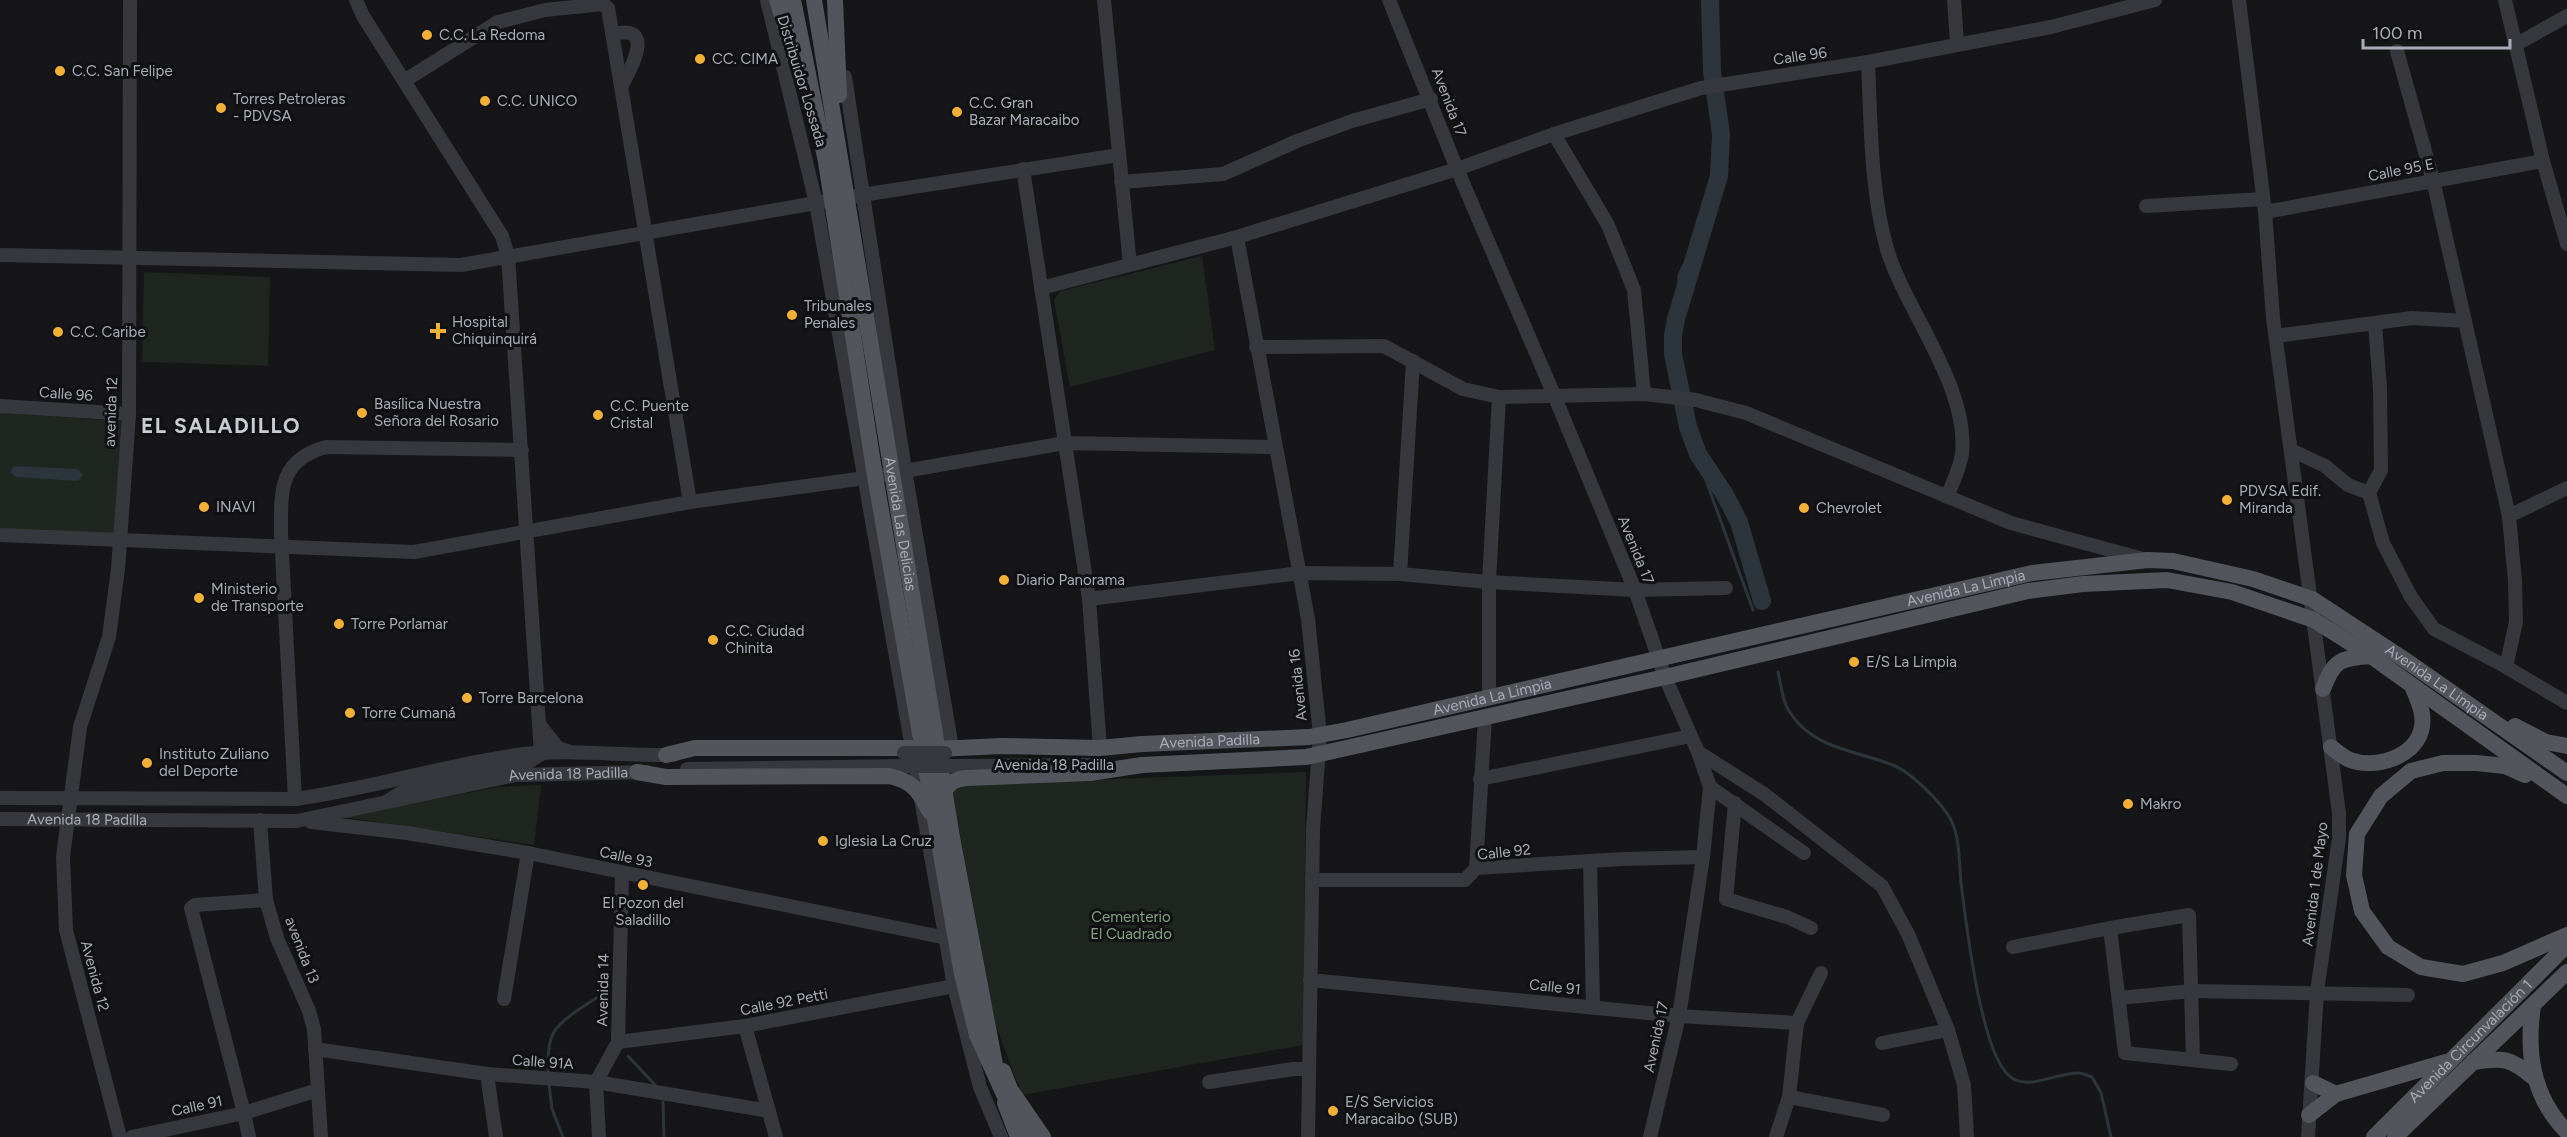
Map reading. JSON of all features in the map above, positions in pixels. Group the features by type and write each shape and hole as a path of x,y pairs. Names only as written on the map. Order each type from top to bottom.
{"main road":[{"name":"Distribuidor Lossada","path":"777,0 833,157"},
{"name":"Avenida Las Delicias","path":"793,0 833,157"},
{"name":"Avenida Las Delicias","path":"814,0 870,477 931,748 945,791 991,1046"},
{"name":"Distribuidor Lossada","path":"833,157 837,28 835,0"},
{"name":"Avenida Las Delicias","path":"839,199 899,472 931,748 936,825 962,974 977,1035 1006,1099 1029,1137"},
{"name":"Avenida La Limpia","path":"1320,735 2032,573 2148,560 2173,561 2253,579 2312,599 2453,693 2567,773"},
{"name":"Avenida La Limpia","path":"1317,755 1665,677 2028,591 2083,584 2167,580 2232,592 2314,620 2371,656 2563,794"},
{"path":"2323,689 2331,669 2346,657 2371,656"},
{"path":"2331,747 2350,760 2371,763 2392,759 2411,749 2422,730 2422,710 2412,685"},
{"path":"2453,693 2546,742 2567,746"},
{"name":"Avenida Padilla","path":"666,755 695,748 1100,748 1320,735"},
{"path":"920,794 931,748"},
{"name":"Avenida Padilla","path":"945,791 948,785 956,779 966,778 1090,773 1142,765 1317,755"},
{"path":"2563,794 2505,766 2443,763 2411,771 2381,796 2357,834 2354,875 2362,911 2388,947 2421,967 2463,974 2503,963 2567,935"},
{"path":"637,772 666,777 889,776 904,779 913,785 936,825"},
{"name":"Avenida Circunvalación 1","path":"2374,1137 2567,945"},
{"name":"Avenida Circunvalación 1","path":"2401,1133 2567,972"},
{"path":"2533,1006 2529,1033 2535,1078 2552,1115 2567,1132"},
{"path":"991,1046 1002,1092 1018,1137"},
{"path":"991,1046 1010,1089 1042,1137"},
{"path":"2473,1062 2495,1059 2514,1061 2535,1078"},
{"path":"2309,1115 2336,1094 2450,1061"},
{"path":"2313,1083 2336,1094"}],"street":[{"name":"avenida 12","path":"67,820 80,727 109,637 129,414 130,0"},
{"path":"356,0 363,16 502,236 508,256 528,532 540,754 525,764 428,782 406,789 386,802"},
{"name":"Avenida Las Delicias","path":"767,0 839,199"},
{"path":"1104,0 1130,265"},
{"name":"Avenida 17","path":"1389,0 1431,99 1457,169 1635,590 1665,677 1698,752 1710,787 1703,857 1679,1016 1650,1137"},
{"path":"1954,0 1957,43"},
{"name":"Calle 96","path":"1041,288 1237,237 1457,169 1554,134 1701,87 1868,62 1957,43 2051,27 2155,0"},
{"name":"Avenida 1 de Mayo","path":"2239,0 2264,206 2276,336 2339,813 2339,838 2318,992 2308,1137"},
{"path":"2505,0 2543,162 2567,243"},
{"path":"404,81 498,22 545,10 603,4 610,12 690,502"},
{"path":"2515,45 2567,16"},
{"name":"Avenida Las Delicias","path":"837,28 839,199"},
{"path":"614,34 627,31 634,34 638,42 637,52 622,85"},
{"path":"2397,51 2433,180 2509,516 2516,581 2516,622 2506,667"},
{"path":"617,52 631,55 637,52"},
{"path":"1868,62 1876,203 1888,251 1953,392 1962,429 1962,456 1947,497"},
{"path":"1121,182 1223,174 1352,121 1431,99"},
{"path":"1554,134 1608,225 1634,290 1644,394"},
{"path":"0,255 461,265 839,199 1119,155"},
{"name":"Calle 95 E","path":"2146,206 2264,206 2543,162"},
{"path":"1023,169 1089,598 1100,748"},
{"name":"Avenida 16","path":"1237,237 1308,619 1320,735 1317,755 1312,880 1308,1137"},
{"path":"2276,336 2412,318 2465,321"},
{"path":"2375,324 2380,388 2381,470 2369,493 2383,543 2411,597 2434,629 2506,667 2567,703"},
{"path":"1256,347 1384,346 1463,389 1499,397 1644,394 1696,400 1746,413 2011,523 2148,560"},
{"path":"1400,574 1413,361"},
{"path":"1489,698 1489,582 1499,397"},
{"name":"Calle 96","path":"0,406 129,414"},
{"path":"0,535 414,552 690,502 870,477 1065,443 1275,447"},
{"path":"295,799 282,546 281,501 285,475 309,452 326,447 522,450"},
{"path":"2291,450 2325,466 2348,485 2369,493"},
{"path":"2509,516 2567,489"},
{"path":"1089,598 1299,573 1400,574 1489,582 1635,590 1726,588"},
{"path":"1476,868 1485,718"},
{"path":"538,724 558,748 574,754"},
{"path":"1480,779 1691,735"},
{"name":"Avenida 18 Padilla","path":"1059,759 1100,748"},
{"path":"1698,752 1764,794 1882,886 1908,934 1948,1030 1964,1085 1967,1137"},
{"name":"Avenida 18 Padilla","path":"0,798 295,799 472,761 540,754 666,755 773,760 1059,759 1142,765"},
{"name":"Avenida 18 Padilla","path":"0,819 297,821 515,776 637,772 773,760"},
{"path":"1710,787 1804,853"},
{"path":"920,794 954,986 980,1087 1001,1137"},
{"path":"1735,803 1726,899 1787,917 1811,928"},
{"name":"Avenida 12","path":"67,820 63,857 66,930 120,1137"},
{"name":"avenida 13","path":"260,820 267,900 277,938 309,1011 314,1029 318,1090"},
{"name":"Calle 93","path":"297,821 407,833 528,854 946,938"},
{"path":"504,999 528,854"},
{"name":"Calle 92","path":"1312,880 1465,880 1476,868 1703,857"},
{"path":"1590,861 1593,1007"},
{"name":"Avenida 14","path":"596,1082 618,1042 622,874"},
{"path":"267,900 195,905 191,908 244,1113 318,1090 321,1137"},
{"path":"2013,947 2189,915 2193,1059"},
{"path":"2110,928 2125,1053 2231,1064"},
{"path":"1776,1137 1789,1097 1797,1023 1821,974"},
{"name":"Calle 91","path":"1310,980 1679,1016 1797,1023"},
{"name":"Calle 92 Petti","path":"618,1042 745,1026 954,986"},
{"path":"2119,998 2192,991 2408,995"},
{"path":"745,1026 776,1137"},
{"path":"1882,1043 1948,1030"},
{"name":"Calle 91A","path":"315,1049 488,1074 596,1082 769,1111"},
{"path":"1209,1082 1293,1069 1309,1069"},
{"path":"488,1074 496,1137"},
{"path":"596,1082 599,1137"},
{"path":"1789,1097 1883,1115"},
{"name":"Calle 91","path":"132,1137 244,1113 249,1137"}],"green space":[{"path":"1202,256 1215,350 1070,387 1054,300 1061,291"},
{"path":"144,272 270,277 268,366 142,362"},
{"path":"0,413 121,421 114,538 0,532"},
{"name":"Cementerio El Cuadrado","path":"1306,772 1303,1045 1022,1095 995,1023 951,785"},
{"path":"541,785 534,845 342,817 498,787"}],"shaded area":[{"path":"14,466 78,469 83,475 78,481 16,477 10,472"}],"waterway":[{"path":"1704,0 1713,81"},
{"path":"1710,0 1712,71 1721,134 1719,176 1676,319 1673,354 1688,427 1698,454 1725,495 1739,522 1762,601"},
{"path":"1676,394 1679,275 1723,187 1714,90"},
{"path":"1678,403 1753,610"},
{"path":"1778,672 1783,697 1789,711 1810,734 1837,747 1902,770 1926,790 1947,813 1958,842 1963,902 1977,988 1992,1045 2001,1066 2012,1078 2027,1082 2071,1073 2081,1073 2092,1077 2101,1093 2111,1137"},
{"path":"548,1074 549,1047 554,1032 570,1016 606,992"},
{"path":"628,1056 656,1086"},
{"path":"549,1084 552,1109 563,1137"},
{"path":"663,1102 664,1137"}],"place":[{"name":"C.C. La Redoma","path":"427,35"},
{"name":"CC. CIMA","path":"700,59"},
{"name":"C.C. San Felipe","path":"60,71"},
{"name":"C.C. UNICO","path":"485,101"},
{"name":"Torres Petroleras - PDVSA","path":"221,108"},
{"name":"C.C. Gran Bazar Maracaibo","path":"957,112"},
{"name":"Tribunales Penales","path":"792,315"},
{"name":"Hospital Chiquinquirá","path":"438,331"},
{"name":"C.C. Caribe","path":"58,332"},
{"name":"Basílica Nuestra Señora del Rosario","path":"362,413"},
{"name":"C.C. Puente Cristal","path":"598,415"},
{"name":"PDVSA Edif. Miranda","path":"2227,500"},
{"name":"INAVI","path":"204,507"},
{"name":"Chevrolet","path":"1804,508"},
{"name":"Diario Panorama","path":"1004,580"},
{"name":"Ministerio de Transporte","path":"199,598"},
{"name":"Torre Porlamar","path":"339,624"},
{"name":"C.C. Ciudad Chinita","path":"713,640"},
{"name":"E/S La Limpia","path":"1854,662"},
{"name":"Torre Barcelona","path":"467,698"},
{"name":"Torre Cumaná","path":"350,713"},
{"name":"Instituto Zuliano del Deporte","path":"147,763"},
{"name":"Makro","path":"2128,804"},
{"name":"Iglesia La Cruz","path":"823,841"},
{"name":"El Pozon del Saladillo","path":"643,885"},
{"name":"E/S Servicios Maracaibo (SUB)","path":"1333,1111"}],"district":[{"name":"EL SALADILLO","path":"221,426"}]}
